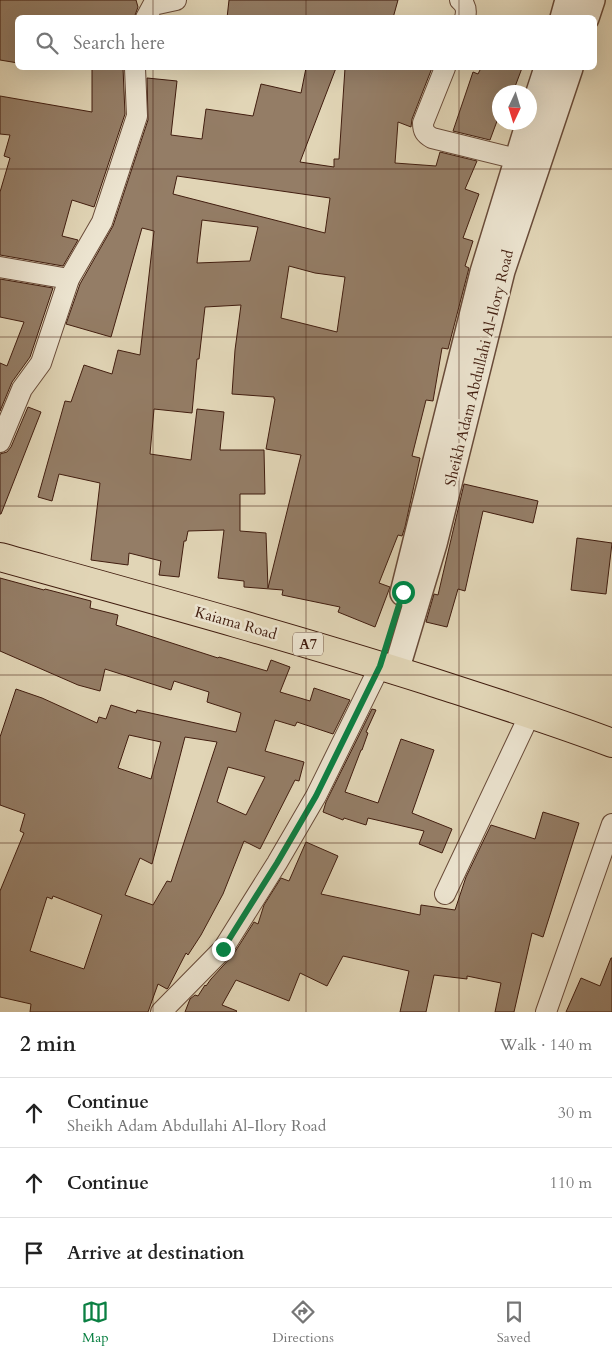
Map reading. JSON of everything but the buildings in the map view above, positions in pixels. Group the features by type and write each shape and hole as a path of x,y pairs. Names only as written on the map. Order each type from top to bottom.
{"highway":[{"name":"Kaiama Road","path":"0,541 186,592 391,660 612,726"},
{"name":"Kaiama Road","path":"0,557 323,648 391,660 530,714 612,743"}],"street":[{"path":"148,15 153,5 176,0"},
{"path":"460,0 465,4 466,15"},
{"path":"564,15 568,0"},
{"path":"587,15 592,0"},
{"path":"0,442 22,389 41,363 69,279 102,222 136,116 135,70"},
{"path":"444,70 423,123 425,134 432,138 517,159"},
{"name":"Sheikh Adam Abdullahi Al-Ilory Road","path":"537,97 546,70"},
{"name":"Sheikh Adam Abdullahi Al-Ilory Road","path":"391,660 437,535 502,271 569,70"},
{"name":"Sheikh Adam Abdullahi Al-Ilory Road","path":"391,660 403,592 483,272 526,130"},
{"path":"0,267 69,279"},
{"path":"161,1012 223,949 316,796 391,660"},
{"path":"445,894 530,714"},
{"path":"546,1012 612,824"}],"route":[{"path":"223,949 316,796 380,666 403,592"}]}
